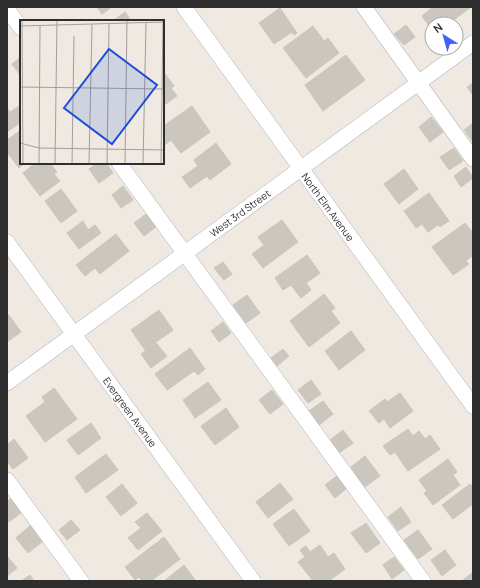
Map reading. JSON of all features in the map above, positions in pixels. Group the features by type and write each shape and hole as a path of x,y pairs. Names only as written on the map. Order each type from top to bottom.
{"street":[{"name":"North Elm Avenue","path":"184,7 473,406"},
{"path":"364,7 473,159"},
{"path":"7,9 20,27"},
{"name":"West 3rd Street","path":"7,383 473,43"},
{"path":"120,164 422,581"},
{"name":"Evergreen Avenue","path":"7,242 253,581"},
{"path":"7,480 81,581"}],"building":[{"path":"97,7 112,7 102,14"},
{"path":"433,7 471,7 459,16 424,16 424,19 422,16"},
{"path":"280,8 297,33 294,35 292,32 274,44 259,23"},
{"path":"125,12 130,20 114,20"},
{"path":"406,25 415,37 404,45 394,34"},
{"path":"313,26 324,41 328,38 339,53 306,78 283,48"},
{"path":"346,55 365,80 323,111 305,85"},
{"path":"20,58 20,75 12,64"},
{"path":"164,72 174,86 171,88 177,96 164,105"},
{"path":"473,83 473,95 467,87"},
{"path":"20,106 20,123 7,132 7,108 10,112"},
{"path":"192,106 210,132 181,153 171,140 164,145 164,124 165,125"},
{"path":"431,117 443,132 430,142 419,127"},
{"path":"473,123 473,142 464,130"},
{"path":"20,131 20,164 24,164 19,168 7,152 7,140"},
{"path":"216,143 231,164 210,180 207,176 190,188 182,177 198,166 194,160"},
{"path":"454,148 463,161 449,170 440,157"},
{"path":"34,164 51,164 57,172 54,174 60,181 40,196 23,173"},
{"path":"96,164 107,164 113,173 99,183 89,169"},
{"path":"466,167 473,178 461,187 454,176"},
{"path":"404,169 418,189 399,204 384,184"},
{"path":"123,186 133,200 121,208 112,195"},
{"path":"61,189 77,211 61,223 45,201"},
{"path":"429,193 449,221 440,227 438,225 428,232 422,224 416,228 404,211"},
{"path":"146,214 156,227 144,236 134,223"},
{"path":"282,220 298,242 263,268 252,254 264,245 258,237"},
{"path":"83,221 88,230 95,225 101,233 79,249 67,233"},
{"path":"465,223 473,233 473,255 466,261 469,264 453,275 432,247"},
{"path":"116,234 129,251 100,274 95,268 85,276 76,265"},
{"path":"307,255 320,273 306,283 311,290 301,298 291,285 283,290 275,278"},
{"path":"223,262 232,274 224,280 214,268"},
{"path":"324,294 335,308 331,311 340,323 309,347 290,321"},
{"path":"247,295 260,313 246,323 233,305"},
{"path":"159,310 173,330 145,350 131,330"},
{"path":"9,315 21,332 7,342 7,316"},
{"path":"223,322 231,333 219,342 211,331"},
{"path":"351,331 365,350 339,370 325,351"},
{"path":"156,343 167,356 151,368 141,354"},
{"path":"190,348 205,369 198,375 194,371 167,390 155,374"},
{"path":"283,349 289,356 277,366 271,358"},
{"path":"311,380 321,394 308,403 298,390"},
{"path":"208,382 221,400 195,418 183,400"},
{"path":"54,388 77,419 45,442 26,416 45,402 42,397"},
{"path":"272,390 283,404 270,414 259,400"},
{"path":"400,393 413,411 390,428 384,419 379,423 369,411 385,399 387,402"},
{"path":"323,401 333,414 319,425 309,411"},
{"path":"226,408 239,427 215,445 201,426"},
{"path":"91,423 101,438 78,455 67,440"},
{"path":"408,429 413,436 419,431 425,439 430,435 440,449 408,471 395,452 390,455 383,446"},
{"path":"343,430 353,443 339,453 330,440"},
{"path":"14,439 28,458 13,469 7,461 7,445"},
{"path":"106,454 118,470 86,493 75,477"},
{"path":"365,456 380,476 365,487 351,467"},
{"path":"448,459 457,472 453,475 460,485 433,505 424,493 427,491 419,480"},
{"path":"338,475 348,487 335,498 325,485"},
{"path":"280,483 293,499 268,518 256,502"},
{"path":"122,484 137,503 121,516 106,497"},
{"path":"470,484 473,488 473,504 453,519 442,505"},
{"path":"11,498 22,512 9,522 7,519 7,502"},
{"path":"401,507 411,522 398,531 388,517"},
{"path":"294,509 310,531 289,546 273,524"},
{"path":"147,513 162,531 138,550 128,538 141,528 135,522"},
{"path":"71,520 80,530 67,540 59,530"},
{"path":"366,523 380,543 366,553 351,533"},
{"path":"31,525 43,541 28,553 16,538"},
{"path":"418,530 432,549 418,559 404,540"},
{"path":"164,537 180,559 151,581 142,581 139,577 135,580 125,567"},
{"path":"320,545 328,557 334,553 345,569 329,581 319,581 318,579 313,581 298,562 305,557 300,550 306,546 310,552"},
{"path":"445,550 456,565 442,576 431,560"},
{"path":"7,556 17,568 7,576"},
{"path":"394,557 404,570 392,579 383,565"},
{"path":"184,565 196,581 164,581"},
{"path":"473,572 473,581 463,580"},
{"path":"30,575 34,581 21,581"}]}
